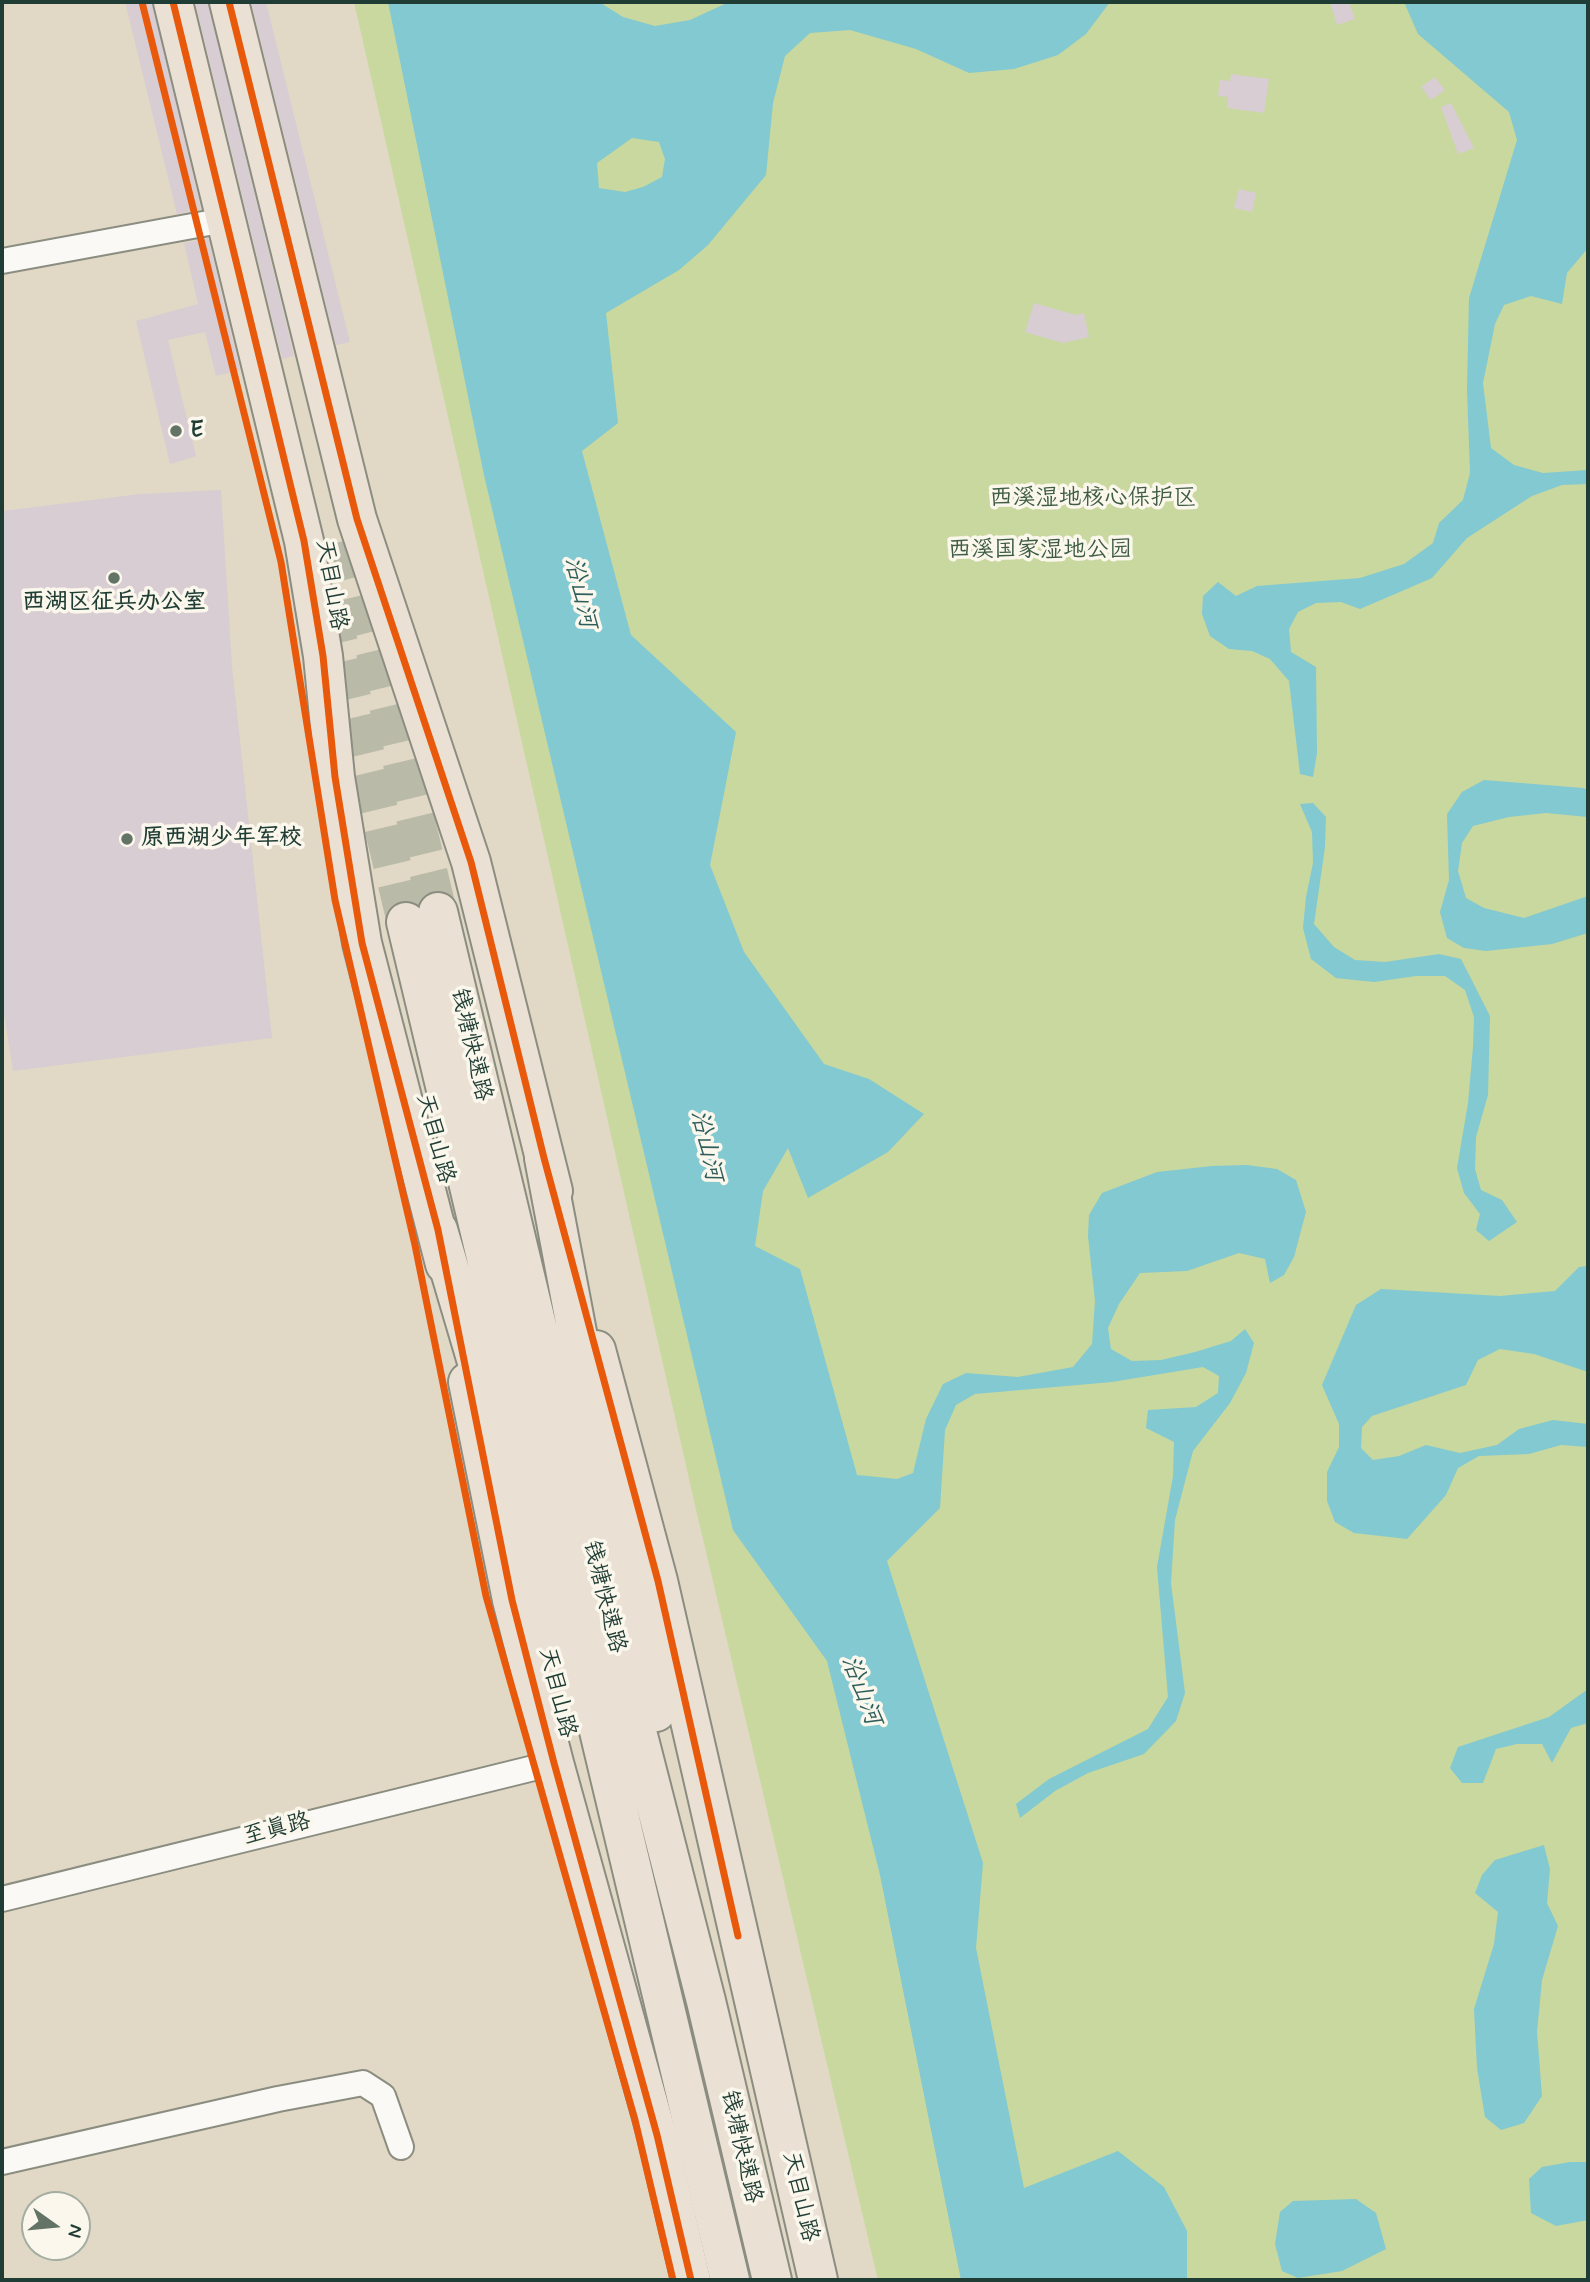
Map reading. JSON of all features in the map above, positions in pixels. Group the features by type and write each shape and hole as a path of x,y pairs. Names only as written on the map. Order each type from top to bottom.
{"main road":[{"name":"天目山路","path":"173,2 303,541 323,656 335,778 362,943 438,1230 512,1600 554,1763 657,2135 691,2280"},
{"name":"天目山路","path":"229,2 354,506 471,862 544,1158 658,1581 818,2280"},
{"name":"钱塘快速路","path":"730,2280 422,917 588,1539 706,2001 772,2280"},
{"path":"544,1158 597,1438 634,1588 706,2001"},
{"path":"438,1230 493,1416 543,1614 668,2015"}],"street":[{"path":"2,261 225,220"},
{"name":"至真路","path":"2,1899 554,1763"},
{"path":"2,2162 278,2099 363,2083 383,2096 401,2147"}],"green space":[{"name":"西溪湿地核心保护区","path":"354,2 1588,2 1588,2280 878,2280 695,1505"}],"water":[{"name":"沿山河","path":"388,2 599,2 623,17 655,26 690,20 729,2 1110,2 1086,34 1058,55 1014,69 969,73 916,49 850,30 810,33 785,56 773,103 766,175 708,245 679,270 606,313 618,423 582,451 631,635 736,732 710,865 744,952 824,1064 869,1079 924,1114 888,1152 808,1198 788,1148 763,1191 755,1246 800,1269 857,1475 897,1479 913,1473 926,1419 943,1384 966,1373 1018,1377 1073,1367 1092,1344 1095,1301 1088,1236 1089,1215 1102,1193 1157,1172 1212,1166 1247,1165 1277,1169 1296,1180 1306,1212 1294,1257 1284,1275 1270,1283 1265,1259 1239,1253 1187,1271 1140,1273 1119,1304 1108,1328 1111,1349 1132,1361 1161,1360 1195,1352 1231,1341 1245,1329 1254,1343 1246,1373 1230,1403 1193,1451 1175,1520 1171,1583 1185,1693 1176,1721 1144,1754 1088,1773 1055,1791 1020,1818 1016,1804 1049,1779 1148,1729 1168,1697 1157,1567 1173,1476 1174,1442 1146,1428 1148,1410 1196,1407 1218,1393 1219,1376 1203,1367 1112,1382 975,1394 956,1405 945,1430 940,1508 887,1561 983,1863 976,1948 1024,2188 1118,2151 1164,2187 1187,2231 1187,2280 961,2280 880,1875 827,1661 733,1530 484,475","holes":["632,138 659,142 665,159 662,177 643,187 625,192 599,188 597,163"]},
{"path":"1404,2 1588,2 1588,248 1567,273 1562,304 1531,296 1504,305 1495,324 1483,383 1491,448 1514,465 1543,473 1588,470 1588,484 1562,485 1532,496 1467,538 1432,578 1360,609 1341,602 1316,603 1298,612 1289,629 1291,652 1316,667 1317,753 1313,777 1300,774 1289,681 1270,659 1252,651 1229,649 1210,636 1202,614 1203,596 1218,582 1236,596 1257,586 1360,578 1404,564 1433,543 1439,523 1463,500 1470,473 1467,389 1469,298 1517,140 1509,112 1418,34"},
{"path":"1484,780 1583,788 1588,790 1588,817 1546,813 1509,817 1473,826 1462,843 1458,871 1466,898 1484,908 1524,918 1588,896 1588,933 1552,944 1486,951 1464,948 1447,938 1440,912 1449,880 1447,814 1462,792"},
{"path":"1313,803 1326,817 1325,847 1314,924 1334,947 1355,960 1385,962 1439,954 1461,959 1490,1016 1488,1095 1476,1137 1475,1169 1481,1190 1502,1200 1517,1222 1489,1241 1476,1230 1480,1214 1464,1193 1457,1168 1468,1103 1473,1047 1474,1017 1465,990 1445,976 1416,976 1374,982 1336,978 1311,959 1303,928 1313,863 1312,832 1300,804"},
{"path":"1588,1266 1588,1372 1534,1354 1500,1349 1478,1360 1466,1385 1372,1416 1362,1427 1361,1448 1373,1460 1399,1456 1426,1445 1460,1453 1497,1445 1519,1429 1553,1420 1588,1424 1588,1447 1561,1445 1529,1454 1479,1456 1458,1468 1446,1495 1407,1539 1354,1533 1335,1522 1327,1501 1327,1472 1339,1447 1339,1424 1322,1385 1356,1305 1381,1289 1500,1296 1555,1291 1579,1267"},
{"path":"1588,1689 1588,1723 1571,1728 1552,1763 1542,1744 1517,1744 1496,1749 1483,1783 1462,1783 1450,1768 1458,1747 1549,1717"},
{"path":"1544,1845 1550,1869 1547,1903 1558,1926 1542,1980 1537,2032 1542,2096 1524,2123 1501,2130 1485,2117 1477,2068 1474,2009 1494,1944 1498,1912 1475,1893 1482,1875 1495,1860"},
{"path":"1588,2162 1588,2220 1556,2226 1531,2213 1529,2179 1542,2167"},
{"path":"1356,2199 1376,2213 1386,2249 1342,2271 1298,2278 1282,2271 1275,2244 1280,2212 1293,2201"}],"building":[{"path":"125,2 152,2 201,209 177,214"},
{"path":"195,2 208,2 294,356 282,359"},
{"path":"251,2 266,2 350,342 336,345"},
{"path":"1330,2 1349,2 1355,19 1337,25"},
{"path":"1231,74 1269,79 1264,113 1227,108 1228,97 1218,96 1220,80 1230,81"},
{"path":"1435,77 1445,90 1431,100 1421,87"},
{"path":"1451,103 1474,148 1458,154 1441,107"},
{"path":"1239,189 1256,193 1252,212 1234,208"},
{"path":"208,238 240,370 216,376 205,332 168,340 196,456 170,464 136,321 198,304 184,243"},
{"path":"1034,303 1076,315 1084,313 1089,337 1063,343 1025,332"},
{"name":"原西湖少年军校","path":"221,490 232,666 272,1038 13,1071 2,1001 2,511 140,494"}],"tunnel":[{"path":"348,540 438,912"},
{"path":"330,606 406,922"}],"cycle path":[{"path":"142,2 281,562 335,900 415,1245 486,1596 635,2120 673,2280"},
{"path":"173,2 304,541 323,656 335,777 362,943 438,1230 512,1600 554,1763 657,2135 691,2280"},
{"path":"229,2 357,519 471,862 544,1158 658,1581 738,1936"}],"place":[{"name":"E","path":"176,431"},
{"name":"西湖区征兵办公室","path":"114,578"},
{"name":"原西湖少年军校","path":"127,839"}],"park label":[{"name":"西溪国家湿地公园","path":"1040,551"}]}
